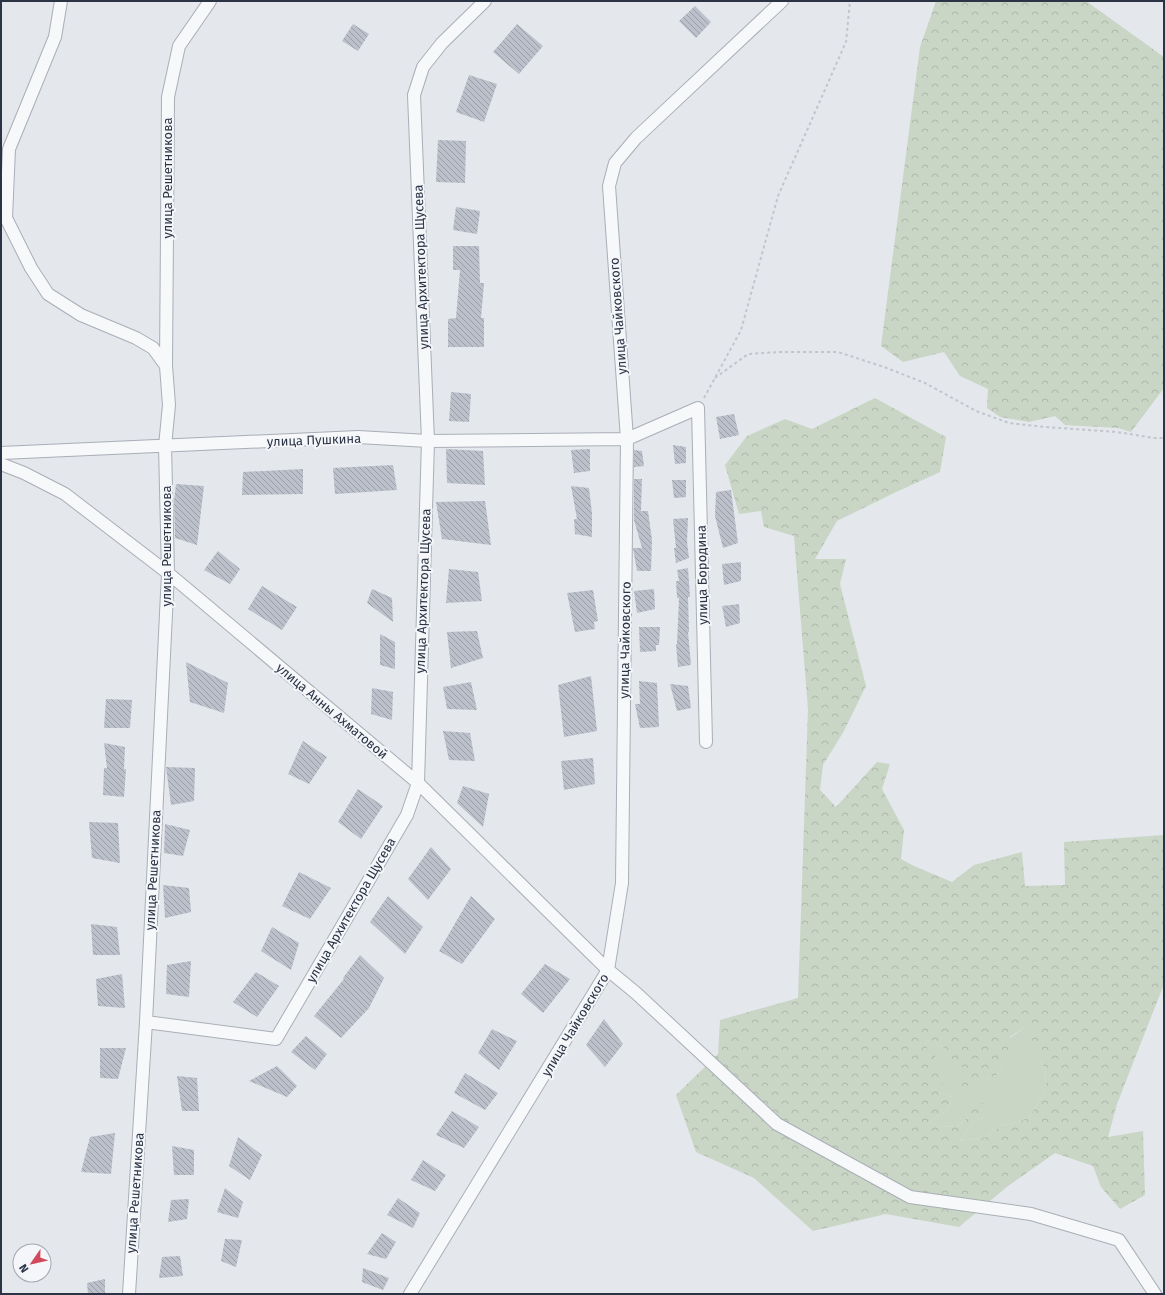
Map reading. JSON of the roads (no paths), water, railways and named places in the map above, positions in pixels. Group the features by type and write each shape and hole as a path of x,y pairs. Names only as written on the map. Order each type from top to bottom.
{"street":[{"path":"61,1 55,37 9,149 4,216 31,268 48,294 81,314 136,338 153,348 166,366"},
{"name":"улица Решетникова","path":"129,1294 146,1022 168,573 165,446 169,405 166,366 168,97 179,46 210,1"},
{"name":"улица Архитектора Щусева","path":"146,1022 276,1040 407,815 418,782 428,441 414,95 423,67 442,43 486,1"},
{"name":"улица Чайковского","path":"410,1294 608,970 622,883 628,439 609,186 615,163 636,138 782,1"},
{"name":"улица Бородина","path":"628,439 698,408 706,742"},
{"name":"улица Пушкина","path":"1,453 358,437 428,441 628,439"},
{"name":"улица Анны Ахматовой","path":"1,464 24,473 65,494 168,573 418,782 608,970 636,993 776,1124 910,1197 1031,1214 1119,1240 1155,1294"}]}
